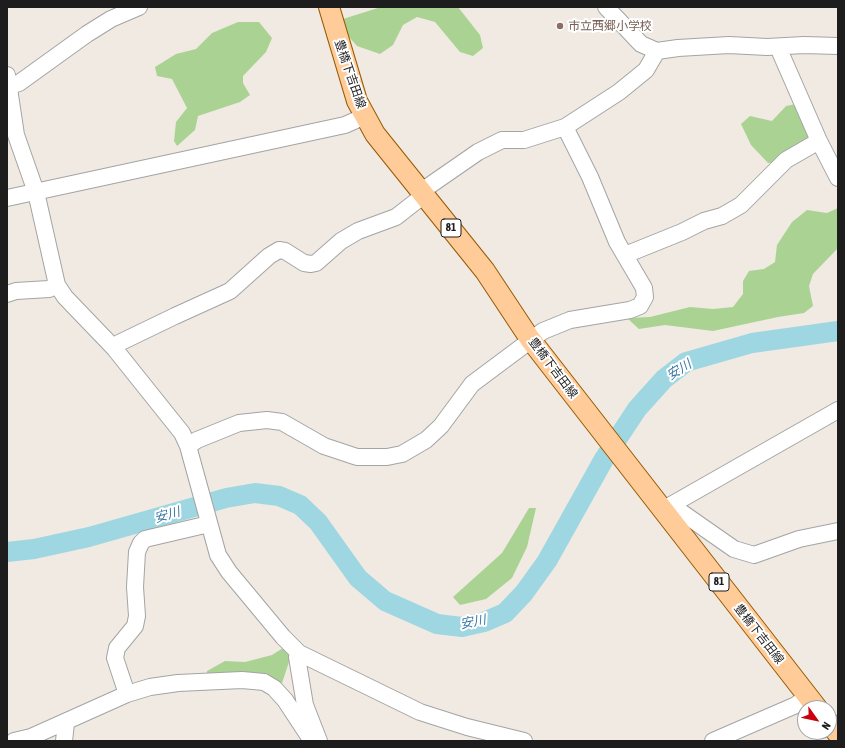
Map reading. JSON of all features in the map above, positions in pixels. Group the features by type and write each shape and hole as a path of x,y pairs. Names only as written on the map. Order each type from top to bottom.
{"main road":[{"name":"豊橋下吉田線","path":"329,7 350,82 364,116 375,134 485,270 530,339 620,456 667,508 811,700"}],"street":[{"path":"139,7 111,19 87,34 19,83 8,80 16,135 36,192 57,285 65,298 114,348 182,433 188,446 218,555 229,572 283,637 299,653 420,712 440,720 524,741"},
{"path":"606,7 641,44 657,51 678,48 729,45 780,47 804,44 838,46"},
{"path":"780,47 819,142 838,178"},
{"path":"114,348 119,343 230,291 269,256 279,250 285,251 304,263 316,263 341,241 358,231 396,217 419,199 426,188 478,152 502,140 524,140 565,126 619,92 646,70 657,51"},
{"path":"7,198 345,125 364,116"},
{"path":"188,446 197,440 239,423 267,420 282,422 324,446 357,457 386,457 402,454 426,440 441,426 472,384 530,339 543,331 570,320 630,310 640,306 645,297 644,288 608,221 590,177 565,126"},
{"path":"625,255 682,232 704,221 722,216 741,205 786,160 819,142"},
{"path":"7,294 49,289 57,285"},
{"path":"838,410 667,508 734,549 754,556 799,539 838,531"},
{"path":"127,694 116,658 118,648 135,626 137,616 135,587 137,552 141,543 145,539 208,519"},
{"path":"299,653 297,657 305,705 319,741"},
{"path":"14,741 31,737 66,723 127,694 150,687 178,683 242,680 264,682 274,688 285,700 312,741"},
{"path":"713,741 797,705"},
{"path":"64,741 66,723"}],"green space":[{"path":"381,7 458,7 480,35 483,48 473,56 460,52 435,22 417,17 403,25 393,45 380,54 357,46 342,29 343,19"},
{"path":"238,22 259,22 272,38 266,52 243,76 243,83 250,95 240,102 198,116 195,130 177,146 174,141 176,122 187,108 172,79 157,76 155,67 176,54 196,49 212,33"},
{"path":"796,104 813,135 779,162 768,163 751,145 741,124 750,116 772,121 786,106"},
{"path":"838,208 838,248 813,274 809,286 813,306 804,313 713,331 665,325 639,329 627,318 650,317 690,307 713,309 733,307 743,294 743,281 749,271 764,269 775,262 777,245 792,222 807,210 827,213"},
{"path":"529,508 536,508 527,547 512,578 486,599 460,605 453,597 502,553"},
{"path":"283,648 291,656 282,683 278,685 207,676 207,671 225,661 245,662 272,655"}],"waterway":[{"name":"安川","path":"7,552 34,549 89,537 226,498 255,493 279,496 300,505 318,522 358,578 385,601 437,624 462,627 484,622 505,613 524,593 547,561 604,459 637,409 664,379 686,362 752,343 838,331"}],"place":[{"name":"市立西郷小学校","path":"560,26"}]}
